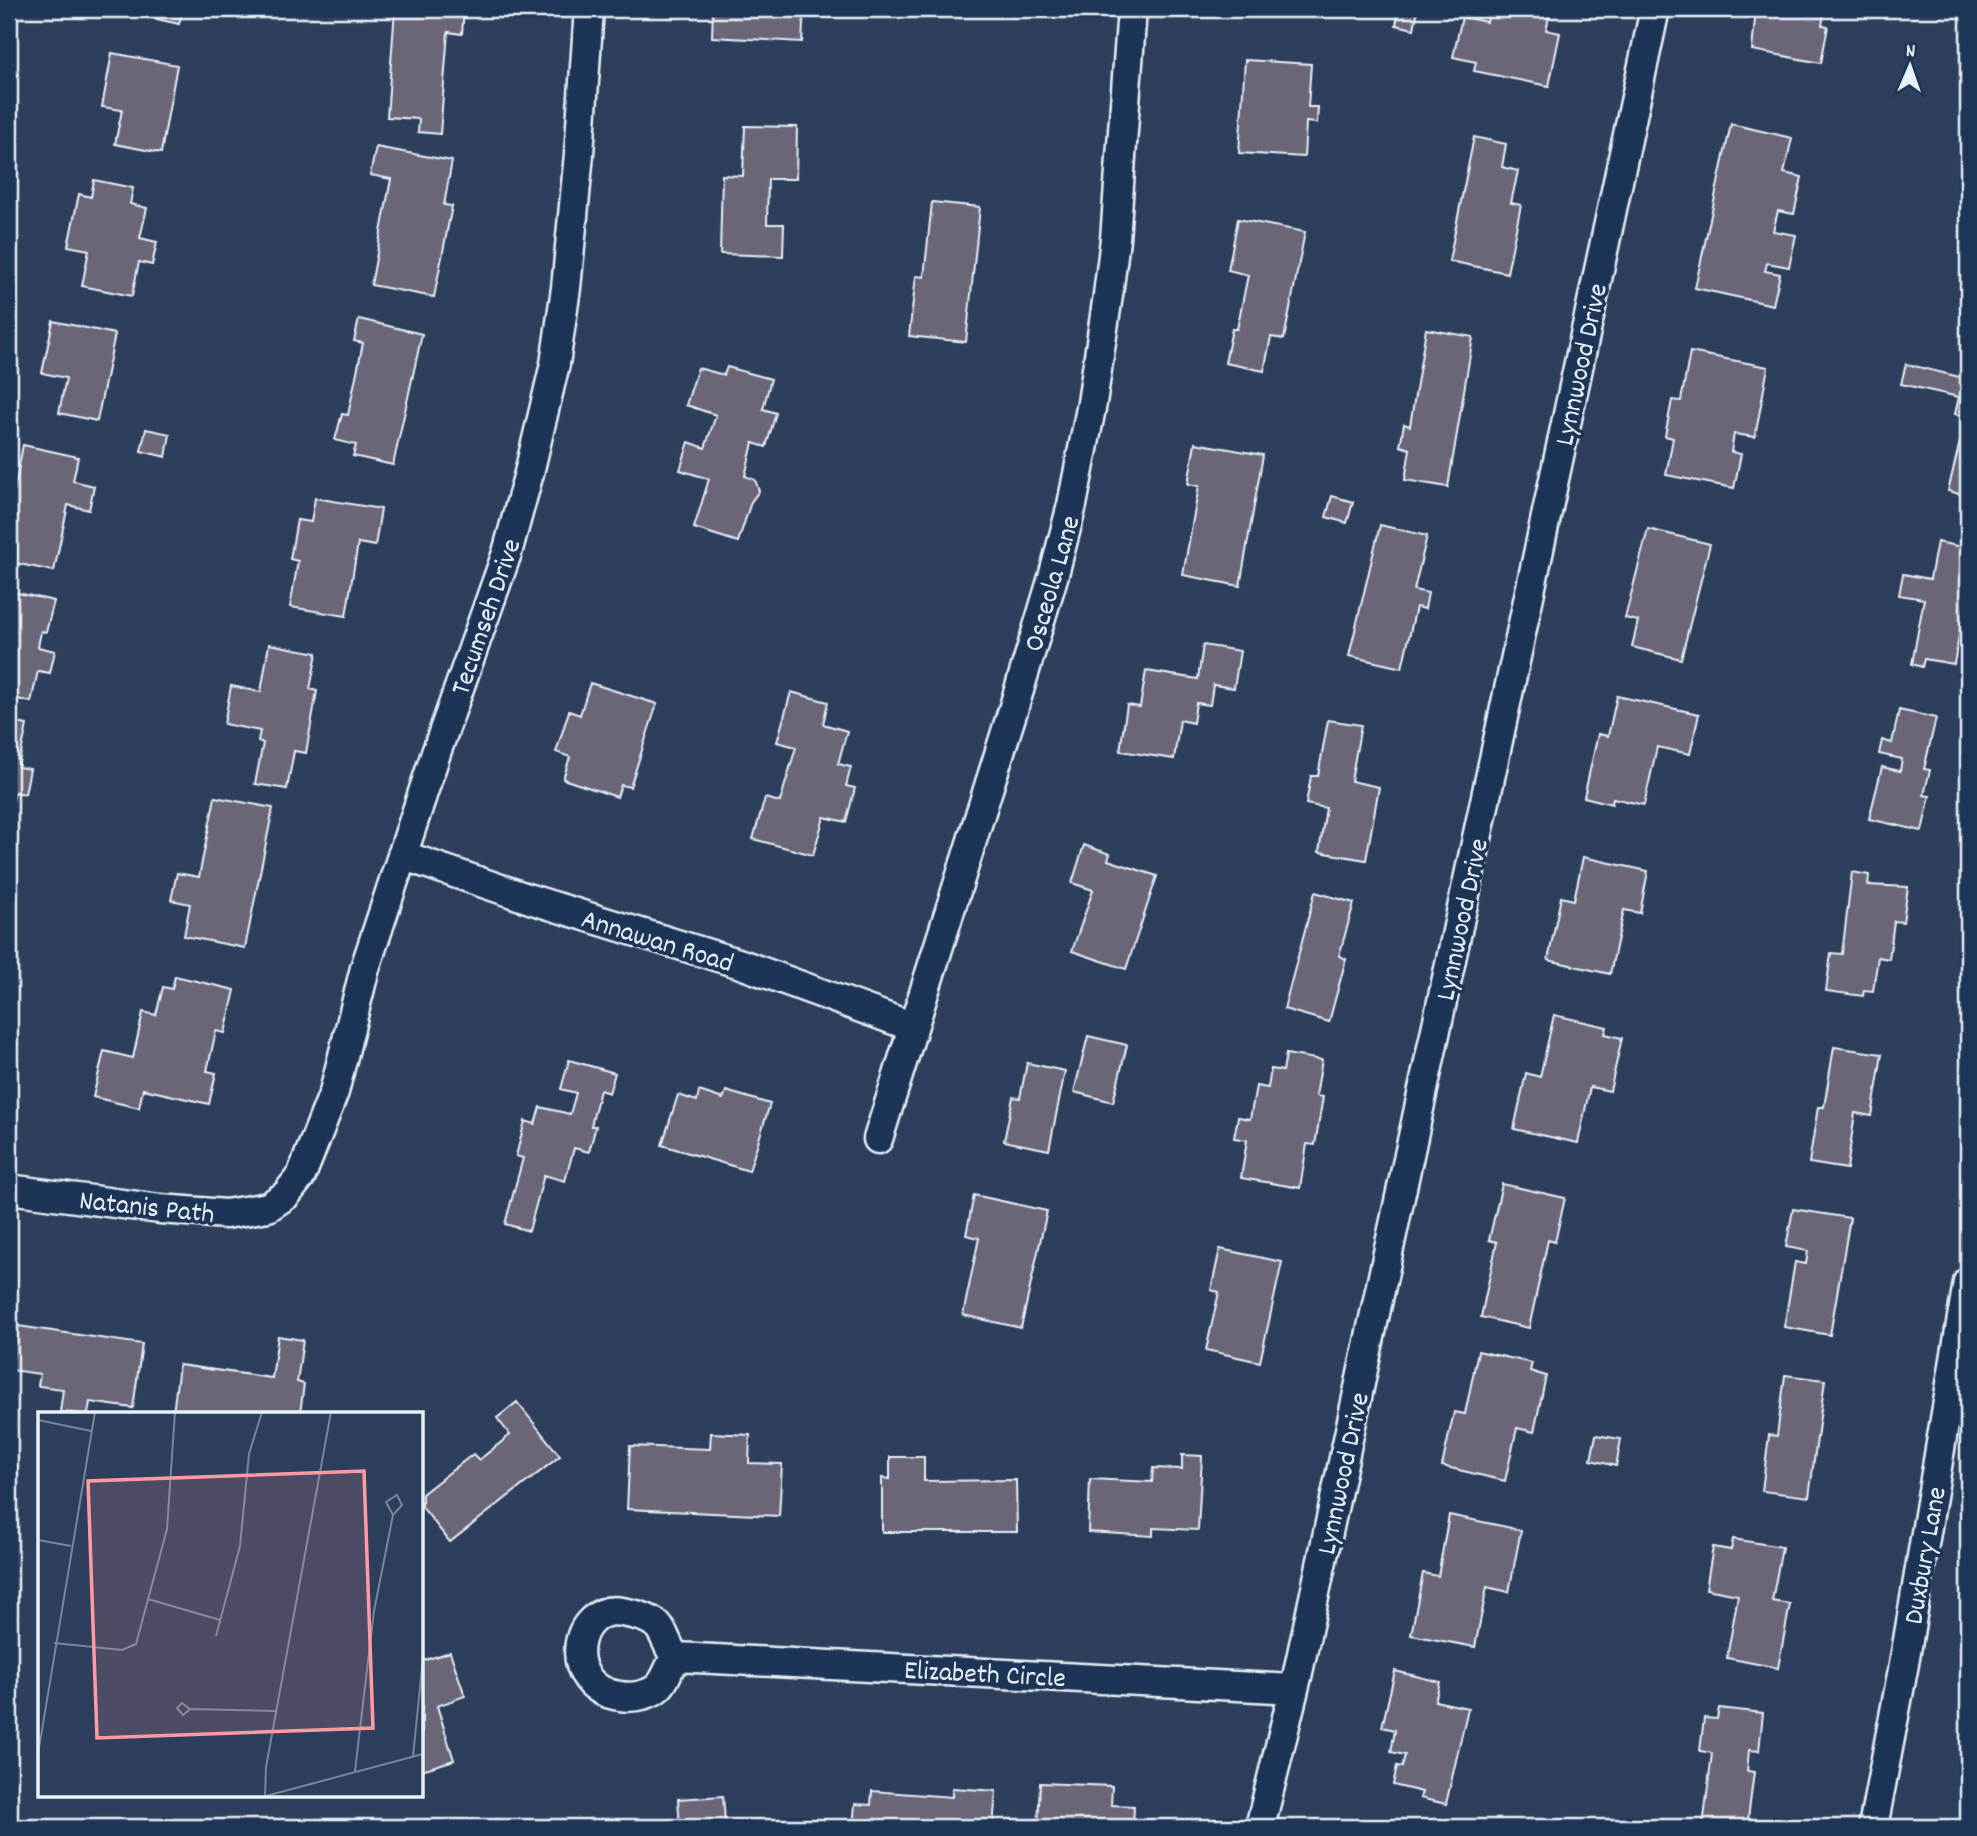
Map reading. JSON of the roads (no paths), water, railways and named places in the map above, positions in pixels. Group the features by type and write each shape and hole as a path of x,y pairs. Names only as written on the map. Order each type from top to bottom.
{"street":[{"name":"Tecumseh Drive","path":"282,1197 301,1176 334,1091 365,968 507,553 529,474 555,364 566,288 589,9"},
{"name":"Osceola Lane","path":"878,1139 1013,710 1072,505 1092,403 1110,284 1132,9"},
{"name":"Lynnwood Drive","path":"1260,1827 1294,1689 1655,9"},
{"name":"Annawan Road","path":"402,855 530,900 741,964 913,1027"},
{"name":"Natanis Path","path":"9,1189 204,1214 255,1210 268,1207 282,1197"},
{"name":"Duxbury Lane","path":"1873,1827 1905,1664 1968,1282"},
{"name":"Elizabeth Circle","path":"676,1657 1294,1689"}]}
